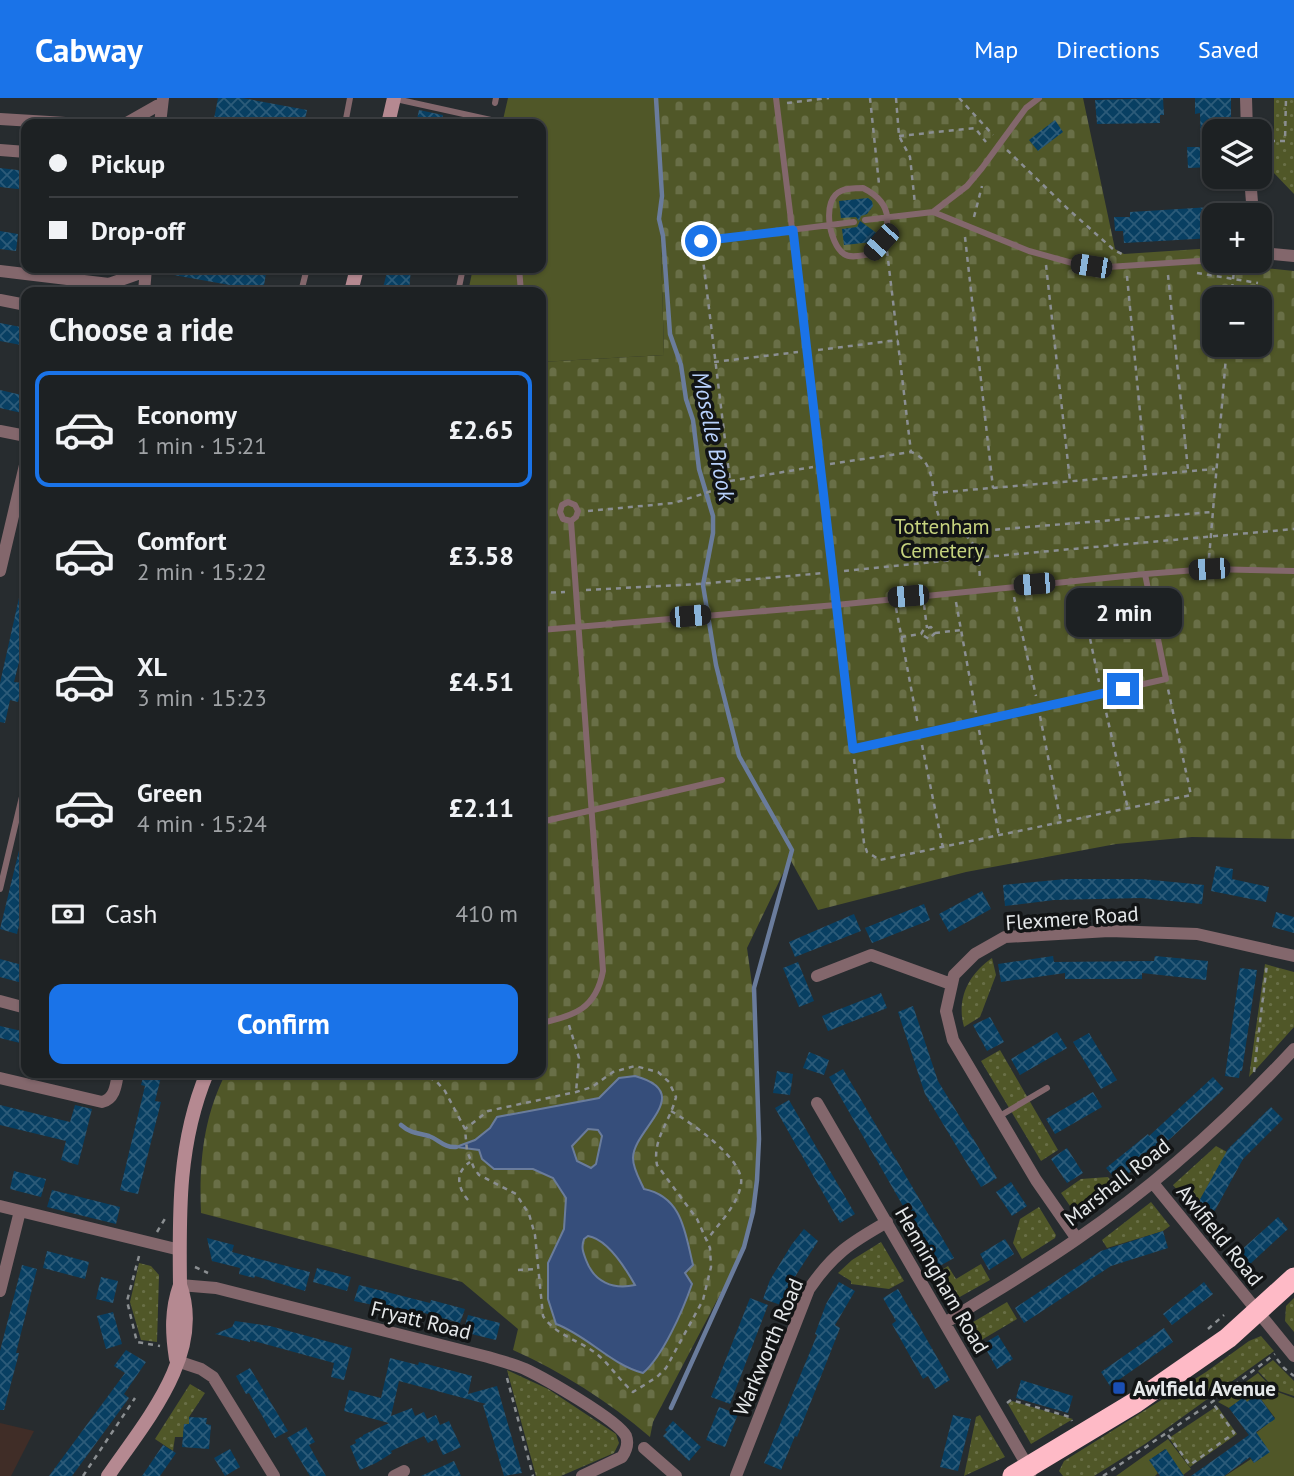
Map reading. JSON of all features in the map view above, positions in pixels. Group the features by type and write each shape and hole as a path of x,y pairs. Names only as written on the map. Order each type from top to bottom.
{"highway":[{"path":"1025,1473 1228,1338 1252,1305 1294,1278"}],"street":[{"path":"389,119 394,98"},
{"path":"1246,98 1247,119"},
{"path":"133,119 162,101"},
{"path":"160,119 162,101"},
{"path":"0,118 21,120"},
{"path":"0,150 21,152"},
{"path":"1272,253 1294,256"},
{"path":"0,271 109,284 136,273"},
{"path":"0,300 21,304"},
{"path":"0,431 21,435"},
{"path":"0,571 21,482"},
{"name":"Flexmere Road","path":"951,984 954,975 975,954 1005,937 1109,931 1197,934 1294,956"},
{"path":"817,976 871,955 951,984 946,1011 954,1040 1036,1180 1077,1239"},
{"path":"0,1001 21,1007"},
{"name":"Marshall Road","path":"945,1323 1077,1239 1153,1183 1251,1096 1294,1049"},
{"path":"0,1077 102,1102 108,1101 114,1092 117,1078"},
{"path":"108,1476 156,1404 177,1361 172,1334 173,1304 180,1285 182,1167 187,1132 204,1078"},
{"name":"Henningham Road","path":"817,1103 996,1411 1025,1473"},
{"name":"Awlfield Road","path":"1153,1183 1252,1305"},
{"path":"0,1206 180,1250"},
{"path":"0,1292 20,1211"},
{"name":"Warkworth Road","path":"736,1476 809,1289 827,1263 852,1242 887,1222"},
{"name":"Fryatt Road","path":"180,1285 216,1288 502,1361 552,1383 620,1428 625,1435 628,1444 622,1457 602,1472"},
{"path":"1252,1305 1289,1351"},
{"path":"177,1361 201,1369 213,1377 274,1476"},
{"path":"644,1448 676,1476"},
{"path":"582,1476 602,1472"}],"lane":[{"path":"394,98 487,119"},
{"path":"933,212 967,186 1026,108 1039,98"},
{"path":"346,119 348,99"},
{"path":"776,101 853,749 1166,679 1145,574"},
{"path":"863,188 875,194 888,218 887,232 870,254 851,257 843,254 834,243 831,225 832,198 840,191 863,188"},
{"path":"865,220 933,212 1045,256 1091,266 1202,261"},
{"path":"701,241 854,222"},
{"path":"568,502 575,505 578,511 576,517 570,521 563,519 560,512 562,505 568,502"},
{"path":"546,1022 566,1018 579,1011 597,991 603,971 570,521"},
{"path":"546,630 1145,574 1209,569 1294,571"},
{"path":"546,821 722,780"},
{"path":"0,889 21,801"},
{"path":"998,1118 1047,1088"}],"path":[{"path":"776,101 829,98"},
{"path":"870,98 879,185 875,194"},
{"path":"896,98 899,136 910,157 916,214"},
{"path":"958,98 1068,209 1114,250"},
{"path":"1272,141 1285,141 1286,98"},
{"path":"899,136 975,128 993,151"},
{"path":"982,168 980,198 967,225 993,488"},
{"path":"701,241 730,481"},
{"path":"881,242 887,250 911,452"},
{"path":"1045,256 1070,481"},
{"path":"1167,263 1188,471"},
{"path":"1125,266 1146,475"},
{"path":"1194,272 1258,283"},
{"path":"1232,287 1234,273"},
{"path":"1209,569 1209,536 1226,357"},
{"path":"578,511 674,503 718,489 730,481 911,452 924,458 928,464 936,510 943,526 954,533 968,536 978,555 981,589"},
{"path":"933,493 1215,469"},
{"path":"962,534 1212,512"},
{"path":"546,593 717,583 1294,529"},
{"path":"922,595 928,628"},
{"path":"921,634 924,628 931,628 934,633"},
{"path":"901,637 921,634 929,639 934,633 961,630"},
{"path":"853,749 864,843 867,852 880,860 1191,795 1166,679"},
{"path":"1251,1096 1269,949"},
{"path":"566,1018 579,1058 576,1092"},
{"path":"430,1078 437,1082 452,1102 465,1129 470,1162 479,1175 516,1194 525,1206 533,1224 543,1316 549,1325 599,1356 633,1392 657,1377 666,1368 704,1300 712,1267 707,1240 697,1219 657,1165 657,1142 676,1097 669,1082 658,1072 644,1068 623,1068 592,1087 488,1111 465,1129"},
{"path":"671,1111 696,1125 718,1146 737,1169 742,1182 734,1203 707,1240"},
{"path":"468,1199 462,1192 458,1179 462,1168 470,1162"},
{"path":"139,1256 127,1301 138,1342 160,1346"},
{"path":"194,1257 195,1267 212,1275 216,1288"},
{"path":"518,1270 537,1269"},
{"path":"1204,1332 1252,1305"},
{"path":"1103,1476 1289,1351"},
{"path":"502,1361 533,1476"},
{"path":"83,1476 135,1398"},
{"path":"996,1411 1011,1400 1070,1417 1073,1423"},
{"path":"1167,1434 1190,1465 1234,1433 1212,1402"},
{"path":"121,1420 126,1423"}],"shaded area":[{"path":"0,1423 34,1431 11,1476 0,1476"}],"green space":[{"path":"508,98 657,98 664,355 546,362 546,287 469,287 472,273 546,273 546,119 503,119"},
{"name":"Tottenham Cemetery","path":"657,98 1083,98 1115,249 1124,254 1202,249 1202,273 1272,273 1272,269 1294,271 1294,839 1192,837 1116,844 966,872 818,910 790,859 747,948 756,1014 758,1180 745,1247 653,1422 650,1437 584,1388 513,1350 518,1329 462,1282 201,1213 204,1141 212,1107 224,1078 546,1078 546,362 664,355"},
{"path":"1274,98 1294,98 1294,194 1274,173"},
{"path":"992,958 996,975 980,1017 964,1027 962,1006 966,988 977,971"},
{"path":"1265,964 1294,972 1294,1027 1249,1077"},
{"path":"1000,1050 1058,1150 1041,1161 981,1061"},
{"path":"1216,1146 1227,1152 1198,1203 1191,1207 1173,1185"},
{"path":"1108,1177 1120,1191 1087,1216 1077,1216 1061,1193 1081,1179"},
{"path":"1151,1202 1170,1226 1163,1231 1107,1248 1102,1240"},
{"path":"1039,1207 1056,1235 1022,1259 1013,1243 1020,1219"},
{"path":"881,1242 904,1281 889,1289 851,1284 851,1281 838,1273 852,1260"},
{"path":"139,1263 151,1266 159,1275 157,1342 141,1340 130,1302"},
{"path":"981,1264 990,1280 949,1303 933,1275 948,1266 956,1279"},
{"path":"1294,1298 1294,1332 1285,1321 1286,1306"},
{"path":"1007,1302 1017,1319 973,1345 963,1328"},
{"path":"1261,1336 1274,1351 1145,1444 1094,1476 1063,1476 1059,1471 1064,1461 1206,1372 1249,1341"},
{"path":"1273,1360 1294,1381 1294,1396 1276,1390 1258,1371"},
{"path":"507,1370 548,1389 616,1434 619,1443 614,1453 561,1476 536,1476"},
{"path":"1258,1373 1275,1391 1294,1398 1294,1476 1225,1476 1251,1459 1254,1463 1256,1433 1275,1418 1257,1394 1247,1402 1243,1398 1229,1408 1218,1402"},
{"path":"190,1384 205,1393 189,1417 189,1424 184,1424 183,1437 175,1437 173,1451 155,1439"},
{"path":"1012,1401 1073,1419 1031,1444 1008,1404"},
{"path":"1217,1406 1237,1434 1190,1467 1169,1438"},
{"path":"980,1415 1005,1457 964,1476 976,1417"},
{"path":"1168,1439 1191,1469 1183,1475 1165,1449 1150,1460 1158,1473 1155,1476 1116,1476"}],"water":[{"path":"635,1076 653,1083 661,1092 662,1102 636,1147 633,1162 644,1189 657,1193 675,1208 684,1229 693,1265 685,1273 692,1284 678,1319 658,1356 643,1373 620,1363 556,1324 548,1299 548,1263 564,1229 566,1198 553,1178 533,1169 494,1169 482,1159 479,1150 456,1147 475,1140 490,1128 497,1117 599,1098 619,1078","holes":["588,1129 598,1130 602,1136 596,1164 591,1168 577,1161 572,1146","588,1236 609,1249 635,1285 612,1285 594,1274 583,1250 584,1239"]}],"building":[{"path":"218,98 242,98 307,110 305,119 214,119"},
{"path":"1163,98 1164,115 1160,115 1160,123 1097,124 1095,100"},
{"path":"1195,98 1231,98 1231,119 1202,119 1202,167 1188,168 1187,147 1201,147 1200,113 1195,114"},
{"path":"419,110 443,115 442,119 417,119"},
{"path":"1055,120 1063,132 1038,151 1029,140"},
{"path":"0,168 21,170 21,189 0,187"},
{"path":"868,198 873,206 859,221 856,217 841,218 839,201"},
{"path":"1202,208 1202,239 1124,243 1123,231 1115,231 1114,217 1130,217 1130,212"},
{"path":"860,221 878,234 873,242 844,245 842,229 857,227"},
{"path":"0,231 18,234 16,251 0,249"},
{"path":"266,273 264,287 241,287 168,274"},
{"path":"387,273 411,273 409,287 383,287"},
{"path":"0,323 21,327 21,345 0,341"},
{"path":"0,390 21,395 21,413 0,408"},
{"path":"21,589 21,654 14,682 21,683 21,691 18,702 10,700 5,723 0,722 0,683"},
{"path":"21,842 21,917 17,934 0,929"},
{"path":"1216,866 1233,869 1232,879 1269,887 1266,902 1211,891"},
{"path":"1066,879 1142,879 1204,885 1202,904 1142,898 1054,900 1005,906 1003,885"},
{"path":"982,891 991,909 949,932 939,914"},
{"path":"924,904 930,920 872,943 865,928"},
{"path":"1276,912 1294,917 1294,933 1272,927"},
{"path":"854,914 861,931 795,957 789,942"},
{"path":"1053,956 1054,962 1154,961 1155,956 1208,961 1206,980 1142,973 1142,979 1065,979 1065,973 1001,982 998,964"},
{"path":"0,959 21,965 21,983 0,977"},
{"path":"798,962 814,1001 799,1007 783,968"},
{"path":"1240,968 1257,970 1239,1078 1225,1076"},
{"path":"881,993 887,1008 828,1031 822,1016"},
{"path":"913,1006 938,1081 997,1178 981,1187 925,1094 898,1012"},
{"path":"990,1017 1004,1042 987,1051 973,1025"},
{"path":"0,1026 21,1031 21,1043 0,1038"},
{"path":"1057,1032 1067,1048 1020,1075 1011,1059"},
{"path":"1089,1033 1117,1080 1101,1089 1073,1042"},
{"path":"809,1052 829,1060 824,1075 803,1068"},
{"path":"843,1069 954,1258 938,1267 829,1077"},
{"path":"777,1071 793,1074 790,1095 773,1093"},
{"path":"1213,1077 1224,1089 1118,1182 1106,1168 1148,1134 1149,1136"},
{"path":"143,1078 161,1078 155,1101 161,1102 138,1194 120,1190 145,1086 141,1085"},
{"path":"1093,1092 1102,1107 1055,1134 1046,1119"},
{"path":"789,1100 855,1214 840,1223 775,1108"},
{"path":"0,1105 70,1122 75,1105 92,1109 78,1165 61,1160 66,1141 0,1125"},
{"path":"1271,1107 1283,1119 1243,1159 1214,1212 1198,1203 1228,1149"},
{"path":"1067,1148 1083,1173 1067,1183 1051,1159"},
{"path":"14,1171 46,1179 41,1197 10,1189"},
{"path":"1011,1182 1027,1206 1012,1216 996,1192"},
{"path":"52,1190 120,1207 116,1224 47,1207"},
{"path":"1278,1217 1288,1229 1249,1265 1238,1253"},
{"path":"804,1229 818,1241 787,1289 781,1305 763,1299 770,1280"},
{"path":"1163,1231 1168,1248 1111,1266 1024,1323 1015,1308 1101,1251"},
{"path":"207,1238 234,1245 232,1252 310,1272 305,1291 239,1274 240,1268 212,1261"},
{"path":"1005,1239 1014,1254 989,1270 980,1254"},
{"path":"47,1251 89,1262 85,1279 43,1268"},
{"path":"22,1265 37,1269 16,1353 19,1353 4,1410 0,1410 0,1351"},
{"path":"317,1268 351,1277 347,1291 313,1282"},
{"path":"101,1277 118,1281 113,1303 96,1299"},
{"path":"839,1282 855,1291 835,1325 840,1328 797,1437 795,1436 781,1470 764,1463 817,1335 815,1334 826,1304"},
{"path":"1204,1282 1213,1294 1172,1325 1163,1314"},
{"path":"359,1285 465,1309 460,1323 421,1312 419,1318 354,1301"},
{"path":"898,1289 950,1380 935,1389 928,1376 923,1379 892,1324 896,1321 883,1298"},
{"path":"750,1298 768,1305 730,1404 711,1397"},
{"path":"113,1312 122,1344 106,1349 97,1316"},
{"path":"468,1315 500,1323 496,1340 463,1332"},
{"path":"235,1321 270,1326 352,1348 344,1380 331,1377 334,1363 250,1340 215,1334 232,1327"},
{"path":"1164,1328 1173,1342 1110,1386 1101,1372"},
{"path":"998,1335 1013,1359 997,1369 983,1344"},
{"path":"126,1350 146,1362 124,1394 129,1398 72,1476 49,1476 125,1373 114,1366"},
{"path":"390,1358 418,1365 419,1362 472,1376 468,1394 497,1386 522,1473 504,1476 483,1405 486,1404 399,1381 391,1416 412,1408 415,1416 424,1412 427,1419 436,1415 440,1425 449,1421 461,1447 443,1455 436,1439 428,1443 424,1436 391,1451 392,1453 376,1463 360,1470 350,1446 363,1435 389,1423 344,1411 349,1390 381,1398"},
{"path":"250,1368 288,1431 275,1438 236,1376"},
{"path":"1021,1380 1073,1396 1068,1413 1016,1398"},
{"path":"1257,1394 1275,1419 1256,1432 1270,1452 1254,1463 1250,1457 1224,1476 1191,1476 1249,1435 1229,1408 1244,1397 1247,1402"},
{"path":"719,1407 738,1414 725,1447 706,1440"},
{"path":"953,1415 971,1419 958,1471 940,1467"},
{"path":"189,1417 207,1418 206,1424 211,1425 209,1449 182,1447 184,1424 189,1424"},
{"path":"673,1421 701,1447 689,1461 663,1436"},
{"path":"306,1427 315,1442 309,1445 326,1476 310,1476 287,1438"},
{"path":"163,1445 176,1453 160,1476 142,1476"},
{"path":"230,1449 240,1467 225,1476 214,1458"},
{"path":"1166,1449 1184,1476 1160,1476 1149,1460"},
{"path":"454,1461 461,1476 421,1476"}],"waterway":[{"name":"Moselle Brook","path":"656,98 662,196 659,219 663,236 670,334 681,365 686,399 693,420 699,469 713,516 713,533 703,585 716,665 739,756 792,850 754,988 759,1139 753,1212 744,1247 671,1408"},
{"path":"401,1125 445,1145 456,1147"}],"place":[{"name":"Awlfield Avenue","path":"1119,1388"}],"route":[{"path":"701,241 793,230 853,749 1123,689"}]}
